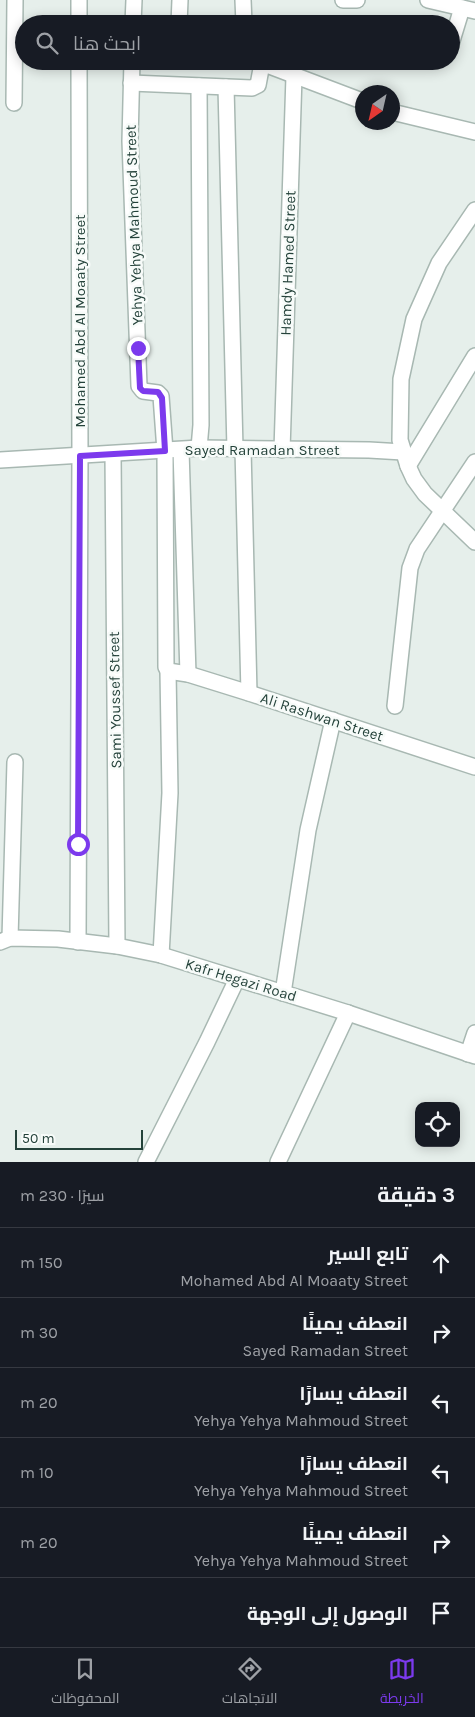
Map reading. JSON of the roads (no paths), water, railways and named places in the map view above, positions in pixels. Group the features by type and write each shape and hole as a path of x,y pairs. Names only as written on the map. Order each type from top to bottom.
{"street":[{"path":"14,103 15,0"},
{"path":"79,0 79,15"},
{"path":"133,15 134,0"},
{"path":"179,15 180,0"},
{"path":"243,0 244,15"},
{"path":"343,0 357,0"},
{"path":"428,0 469,10 460,27"},
{"name":"Mohamed Abd Al Moaaty Street","path":"78,942 80,70"},
{"name":"Yehya Yehya Mahmoud Street","path":"132,70 130,141 140,386 143,391 158,392 162,396 165,451 166,667 168,671 170,793 161,955"},
{"path":"131,83 256,87 258,85 260,70"},
{"path":"276,70 355,99"},
{"name":"Hamdy Hamed Street","path":"282,450 294,76"},
{"path":"199,86 202,425 199,448"},
{"path":"226,87 249,693"},
{"path":"400,114 475,132"},
{"path":"475,210 439,263 414,319 400,379 400,440 414,479 426,494 475,542"},
{"path":"406,459 475,356"},
{"name":"Sayed Ramadan Street","path":"0,460 199,448 282,450 406,459"},
{"path":"181,450 188,674"},
{"name":"Sami Youssef Street","path":"112,454 117,946"},
{"path":"395,706 410,568 417,549 475,462"},
{"name":"Ali Rashwan Street","path":"168,671 188,674 249,693 475,767"},
{"path":"283,993 308,830 332,720"},
{"path":"5,940 15,762"},
{"name":"Kafr Hegazi Road","path":"5,940 78,942 117,946 161,955 348,1013 472,1055"},
{"path":"146,1162 237,979"},
{"path":"278,1162 348,1013"},
{"path":"472,1055 475,1033"}]}
